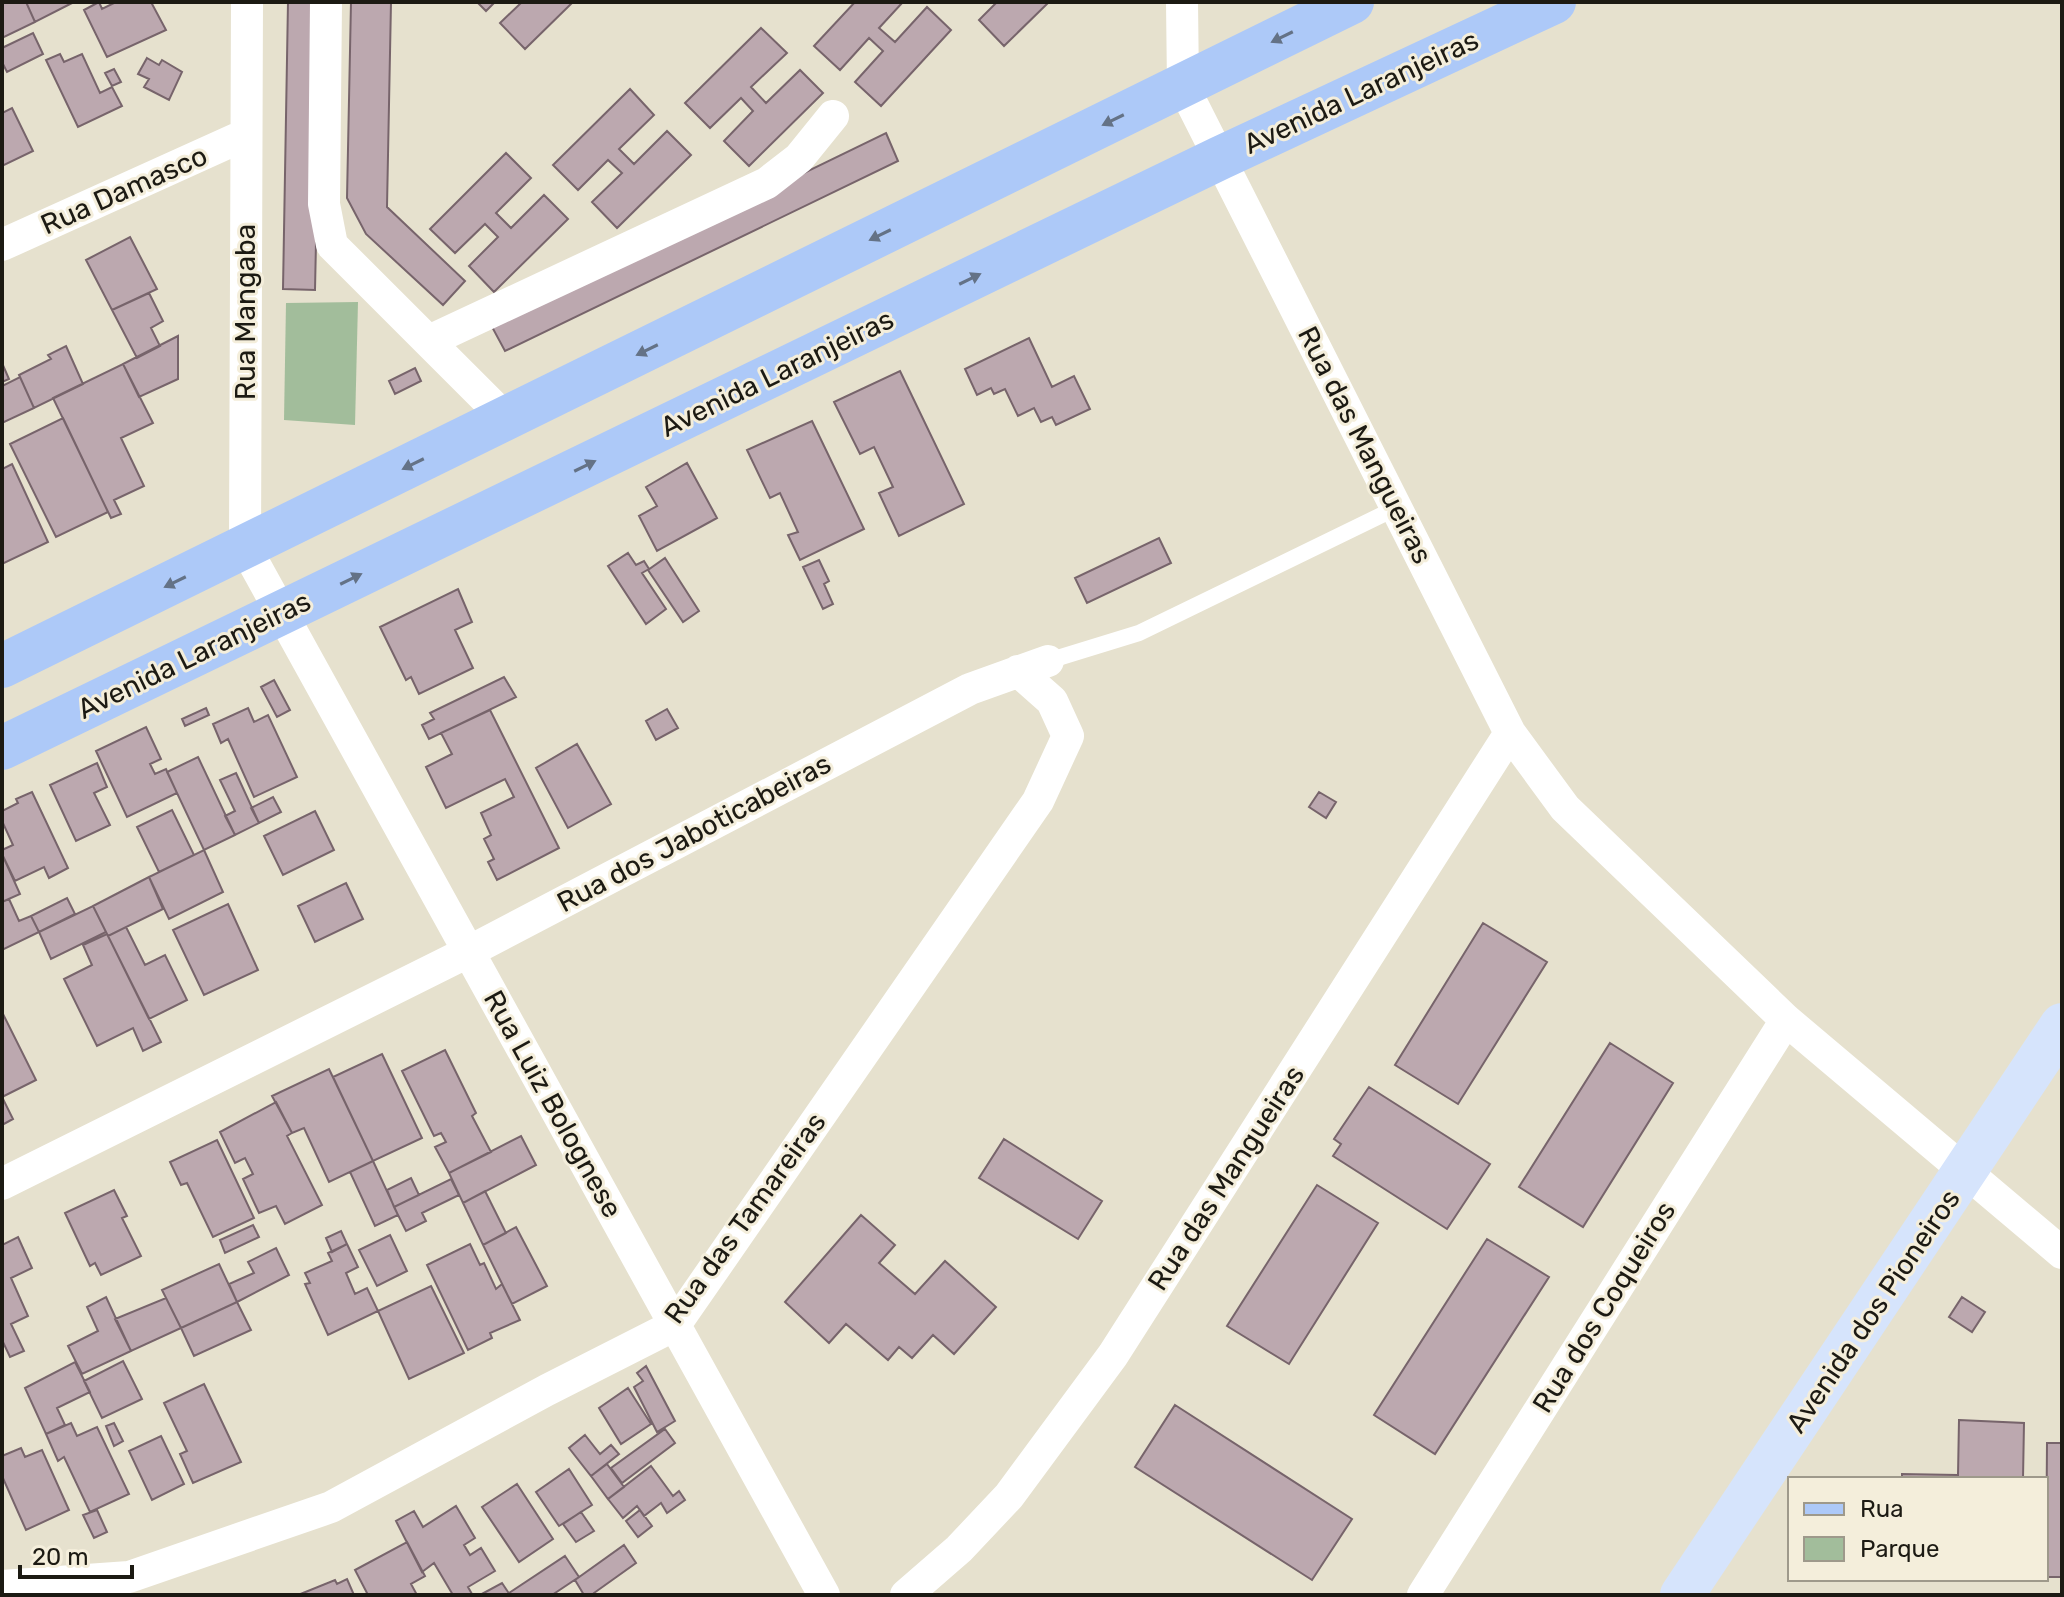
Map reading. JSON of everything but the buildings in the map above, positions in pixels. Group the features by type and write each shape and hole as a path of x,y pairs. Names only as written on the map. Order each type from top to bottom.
{"main road":[{"path":"2,666 1352,2"},
{"name":"Avenida Laranjeiras","path":"2,748 1220,158 1554,2"},
{"name":"Avenida dos Pioneiros","path":"1682,1595 2062,1025"}],"street":[{"name":"Rua Mangaba","path":"247,2 245,547 281,613"},
{"path":"326,2 324,204 332,245 506,419"},
{"path":"1182,2 1183,86"},
{"name":"Rua das Mangueiras","path":"1183,86 1510,733 1565,808 1786,1020 2062,1253"},
{"path":"429,341 767,183 799,158 833,116"},
{"name":"Rua Damasco","path":"2,245 245,135"},
{"name":"Rua Luiz Bolognese","path":"281,613 824,1595"},
{"name":"Rua dos Jaboticabeiras","path":"2,1184 468,952 970,689 1033,666"},
{"name":"Rua das Tamareiras","path":"2,1586 131,1586 331,1507 547,1390 675,1325 1038,801 1068,736 1033,666"},
{"name":"Rua das Mangueiras","path":"906,1595 959,1549 1009,1496 1113,1355 1510,733"},
{"name":"Rua dos Coqueiros","path":"1423,1595 1786,1020"}],"lane":[{"name":"Rua dos Jaboticabeiras","path":"1033,666 1139,633 1396,508"}],"green space":[{"path":"358,302 355,425 284,420 286,303"}]}
